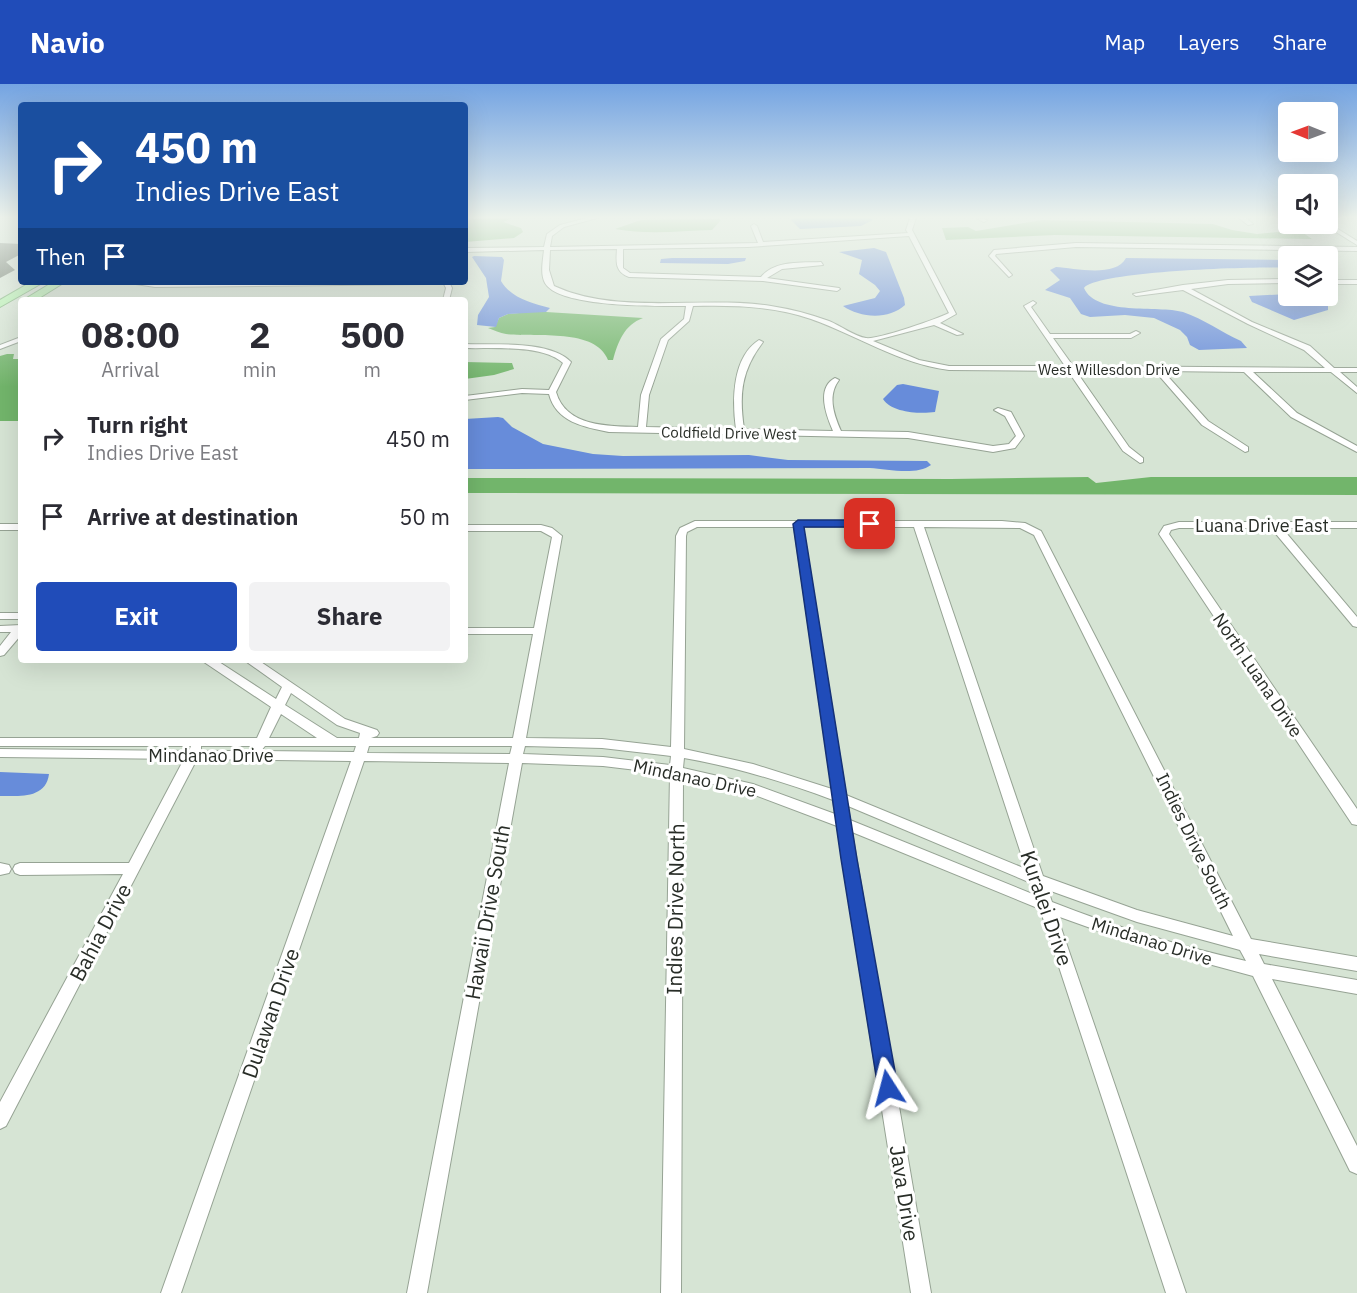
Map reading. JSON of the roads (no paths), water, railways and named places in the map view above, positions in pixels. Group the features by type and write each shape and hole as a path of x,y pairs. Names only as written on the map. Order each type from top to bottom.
{"highway":[{"path":"0,304 34,285"},
{"path":"26,297 41,285"},
{"path":"33,297 55,285"},
{"path":"0,317 18,306"}],"street":[{"name":"West Willesdon Drive","path":"544,274 549,285 560,292 600,301 748,305 789,311 826,322 905,359 936,367 1357,370"},
{"path":"638,274 763,279 837,289"},
{"path":"763,279 766,274"},
{"path":"867,341 950,317 954,311 934,274"},
{"path":"1136,294 1236,282 1278,281"},
{"path":"1338,282 1357,282"},
{"path":"1343,282 1357,292"},
{"path":"1183,287 1250,323 1307,348 1357,390"},
{"path":"642,431 642,408 650,378 667,336 687,320 690,303"},
{"path":"1034,303 1027,306 1047,336 1126,448 1140,460"},
{"path":"935,323 959,334"},
{"path":"1047,336 1131,336 1136,333"},
{"path":"0,347 18,340"},
{"path":"740,431 737,413 737,384 745,359 759,342"},
{"path":"468,346 548,351 562,356 567,362 552,392 522,391 468,398"},
{"path":"1157,369 1205,423 1245,449"},
{"path":"1247,370 1294,414 1357,449"},
{"path":"836,380 830,384 828,395 834,424 839,435"},
{"name":"Coldfield Drive West","path":"552,392 557,407 581,423 609,429 908,435 993,449 1012,446 1020,436 1008,414 998,410"},
{"name":"Indies Drive North","path":"671,1293 681,536 687,528 704,524 798,524"},
{"path":"798,524 918,524"},
{"name":"Java Drive","path":"798,524 840,799 921,1293"},
{"name":"Indies Drive South","path":"918,524 1022,525 1038,532 1357,1165"},
{"name":"Kuralei Drive","path":"918,524 1176,1293"},
{"name":"Luana Drive East","path":"1167,528 1179,525 1357,525"},
{"path":"1274,525 1357,624"},
{"path":"0,527 18,527"},
{"name":"Hawaii Drive South","path":"417,1293 557,536 541,528 468,528"},
{"name":"North Luana Drive","path":"1167,528 1164,534 1357,820"},
{"path":"0,616 18,616"},
{"path":"0,629 18,629"},
{"path":"0,653 18,631"},
{"path":"468,631 540,631"},
{"path":"213,663 237,676 318,733 338,743"},
{"path":"237,676 256,663"},
{"path":"259,663 288,686 341,722 363,743"},
{"path":"258,748 288,686"},
{"name":"Mindanao Drive","path":"0,753 258,748 403,741 518,741 592,743 678,753 741,766 811,787 1037,879 1142,918 1246,945 1357,964"},
{"name":"Mindanao Drive","path":"0,742 196,749"},
{"name":"Mindanao Drive","path":"258,748 363,743 515,759 603,761 677,771 770,794 1047,905 1145,941 1259,971 1357,987"},
{"name":"Dulawan Drive","path":"171,1293 363,743"},
{"name":"Bahia Drive","path":"0,1120 196,749"},
{"path":"20,869 134,868"}],"water":[{"path":"484,274 502,274 501,281 510,292 522,299 550,308 546,312 508,314 499,318 496,327 477,325 478,315 489,297"},
{"path":"860,274 895,274 905,305 891,313 874,316 858,313 843,306 875,298 880,291"},
{"path":"1054,274 1143,274 1095,282 1084,288 1091,297 1101,303 1129,308 1183,312 1241,341 1247,348 1199,350 1190,345 1187,337 1180,330 1154,318 1125,315 1090,317 1081,314 1070,298 1045,290 1060,280"},
{"path":"1278,295 1278,306 1328,306 1328,310 1294,320 1252,302 1249,296"},
{"path":"903,384 939,391 935,412 907,412 887,404 883,399 897,385"},
{"path":"503,418 512,427 543,444 593,454 623,456 749,455 788,460 927,461 931,465 910,471 870,468 468,469 468,419"},
{"path":"0,772 49,774 43,788 37,792 23,796 0,796"}]}
